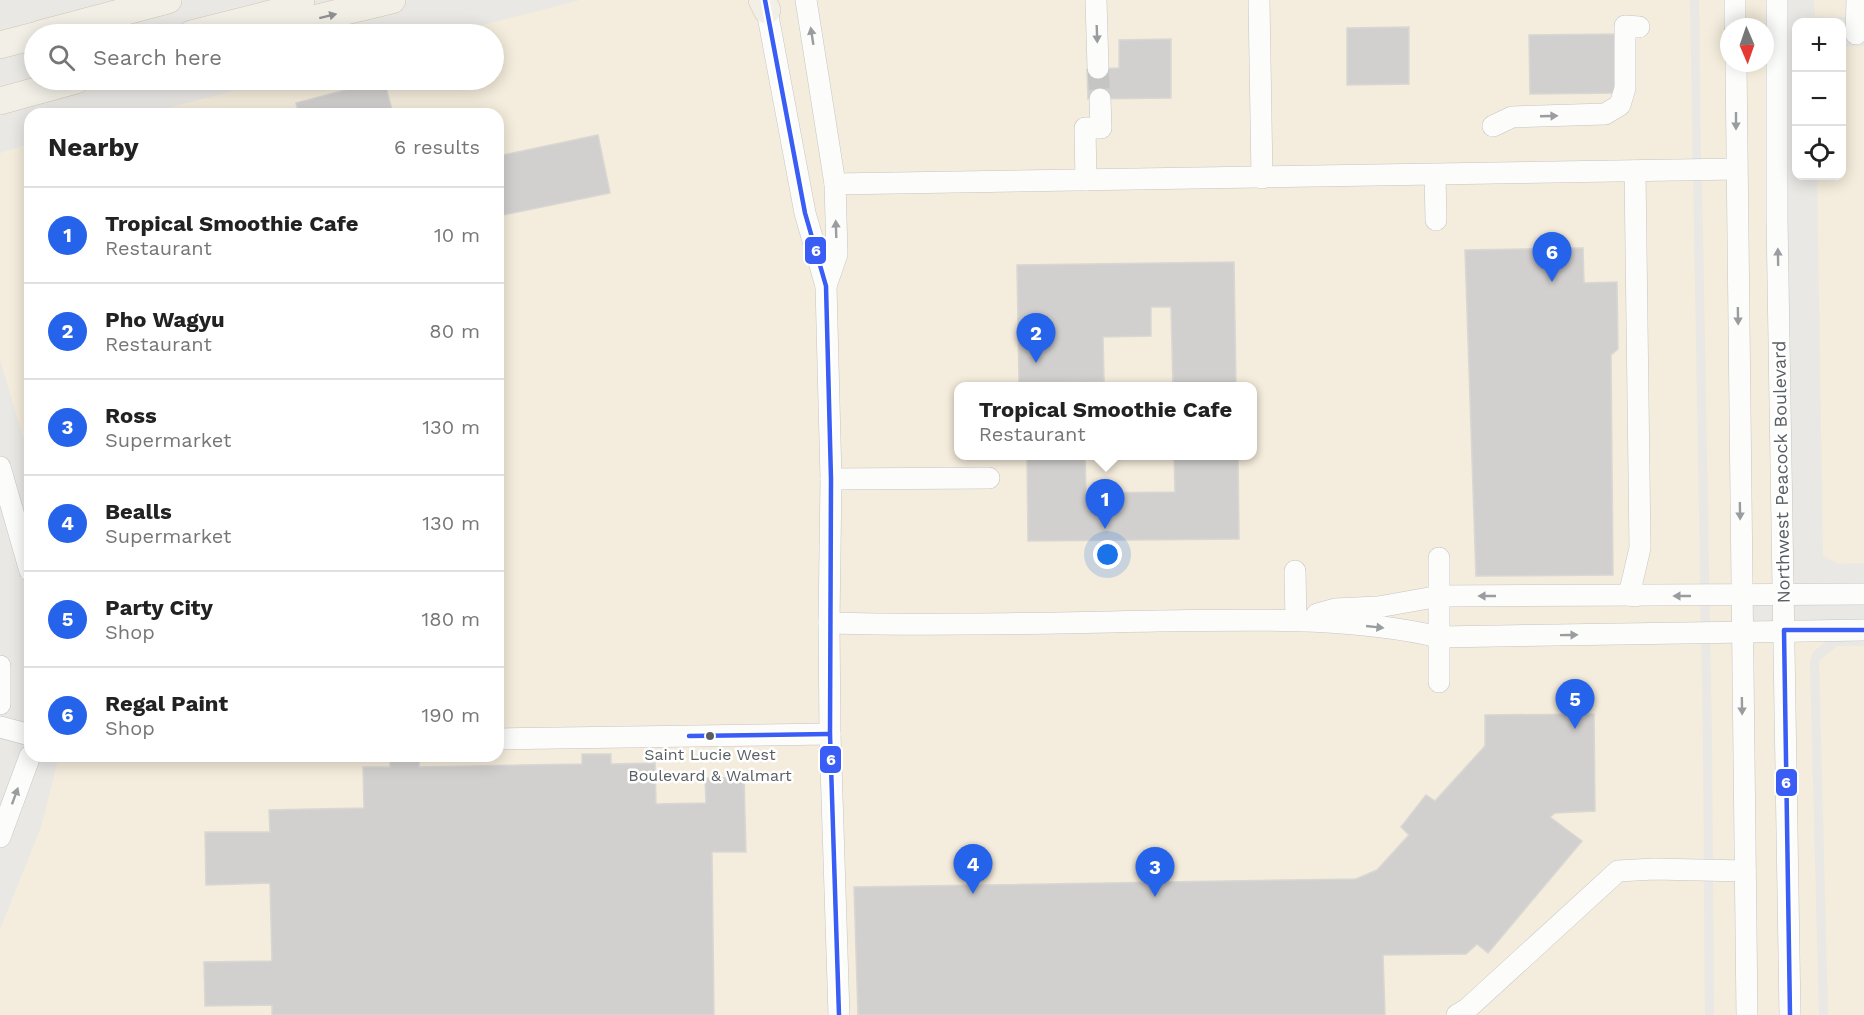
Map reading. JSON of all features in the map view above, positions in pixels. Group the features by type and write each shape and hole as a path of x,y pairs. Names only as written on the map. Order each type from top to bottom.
{"main road":[{"path":"78,24 168,0"},
{"path":"231,24 286,10 301,0"},
{"path":"292,24 392,0"},
{"path":"0,45 24,39"},
{"path":"7,99 25,90"},
{"path":"7,99 40,90"}],"street":[{"path":"806,0 835,184 837,254 826,286"},
{"path":"1096,0 1098,68"},
{"path":"1259,0 1262,178"},
{"path":"1735,0 1735,18"},
{"name":"Northwest Peacock Boulevard","path":"1777,0 1786,36 1783,595 1790,1015"},
{"path":"765,3 805,213 826,286 831,479 829,623 839,1015"},
{"path":"1854,34 1860,3"},
{"path":"1492,126 1512,117 1605,114 1620,105 1625,88 1624,26 1639,27"},
{"path":"1736,72 1747,1015"},
{"path":"1086,180 1085,128 1101,128 1100,99"},
{"path":"835,184 1736,169"},
{"path":"1632,595 1640,548 1635,171"},
{"path":"1435,175 1436,220"},
{"path":"0,467 24,550"},
{"path":"831,479 989,478"},
{"path":"1439,558 1439,682"},
{"path":"1295,571 1296,619"},
{"path":"1296,619 1335,609 1378,607 1440,596 1864,594"},
{"path":"829,623 990,624 1296,619 1412,631 1439,637 1864,630"},
{"path":"0,666 0,704"},
{"path":"0,728 24,734"},
{"path":"504,738 831,734"},
{"path":"0,837 28,762"},
{"path":"1457,1015 1467,1009 1618,871 1654,869 1745,871"}],"shaded area":[{"path":"580,0 1690,0 1703,739 1705,1015 0,1015 0,929 41,827 57,762 504,762 504,108 167,108 236,90 504,90 504,24 486,24"},
{"path":"1699,0 1725,0 1725,18 1720,18 1720,72 1726,72 1727,159 1701,159"},
{"path":"1744,0 1767,0 1767,18 1745,18"},
{"path":"1814,0 1864,0 1864,17 1815,17"},
{"path":"1864,46 1864,563 1839,564 1823,556 1817,180 1846,180 1846,47"},
{"path":"1745,72 1768,72 1774,584 1750,585"},
{"path":"24,146 24,440 0,360 0,153"},
{"path":"1702,180 1727,180 1737,1015 1714,1015 1712,739"},
{"path":"1774,641 1780,1015 1756,1015 1750,642"},
{"path":"1793,641 1827,641 1813,652 1810,661 1819,1015 1799,1015"},
{"path":"1837,646 1864,646 1864,1015 1828,1015 1819,661"}],"building":[{"path":"1409,27 1409,84 1347,85 1347,28"},
{"path":"1618,34 1618,93 1530,94 1529,35"},
{"path":"1171,39 1171,98 1088,99 1087,69 1119,68 1119,40"},
{"path":"346,90 387,90 391,108 297,108 296,103"},
{"path":"598,135 610,193 504,215 504,155"},
{"path":"1583,248 1584,283 1617,282 1618,349 1611,355 1613,575 1476,576 1465,250"},
{"path":"1234,262 1236,382 1173,382 1171,307 1151,307 1151,336 1103,337 1104,381 1019,382 1017,265"},
{"path":"1027,460 1085,460 1086,493 1175,492 1174,460 1238,460 1239,539 1028,541"},
{"path":"1594,714 1595,811 1555,813 1550,817 1582,841 1488,953 1477,944 1466,954 1383,955 1385,1015 858,1015 854,887 1356,879 1377,870 1409,835 1401,827 1426,795 1435,801 1485,746 1485,715"},
{"path":"582,754 611,754 611,764 655,763 656,804 706,803 705,778 744,778 746,852 712,852 714,1015 272,1015 272,1005 205,1006 204,962 272,961 270,883 206,885 205,832 270,832 269,810 364,808 363,767 390,767 390,762 419,762 419,767 582,764"}],"tunnel":[{"path":"1098,68 1100,99"}],"transit line":[{"name":"6","path":"765,0 805,213 826,286 831,479 830,734 839,1015"},
{"name":"6","path":"1790,1015 1784,630 1864,630"},
{"name":"6","path":"689,736 830,734"}],"place":[{"name":"Regal Paint","path":"1552,282"},
{"name":"Pho Wagyu","path":"1036,363"},
{"name":"Tropical Smoothie Cafe","path":"1105,529"},
{"name":"Party City","path":"1575,729"},
{"name":"Saint Lucie West Boulevard & Walmart","path":"710,736"},
{"name":"Bealls","path":"973,894"},
{"name":"Ross","path":"1155,897"}]}
